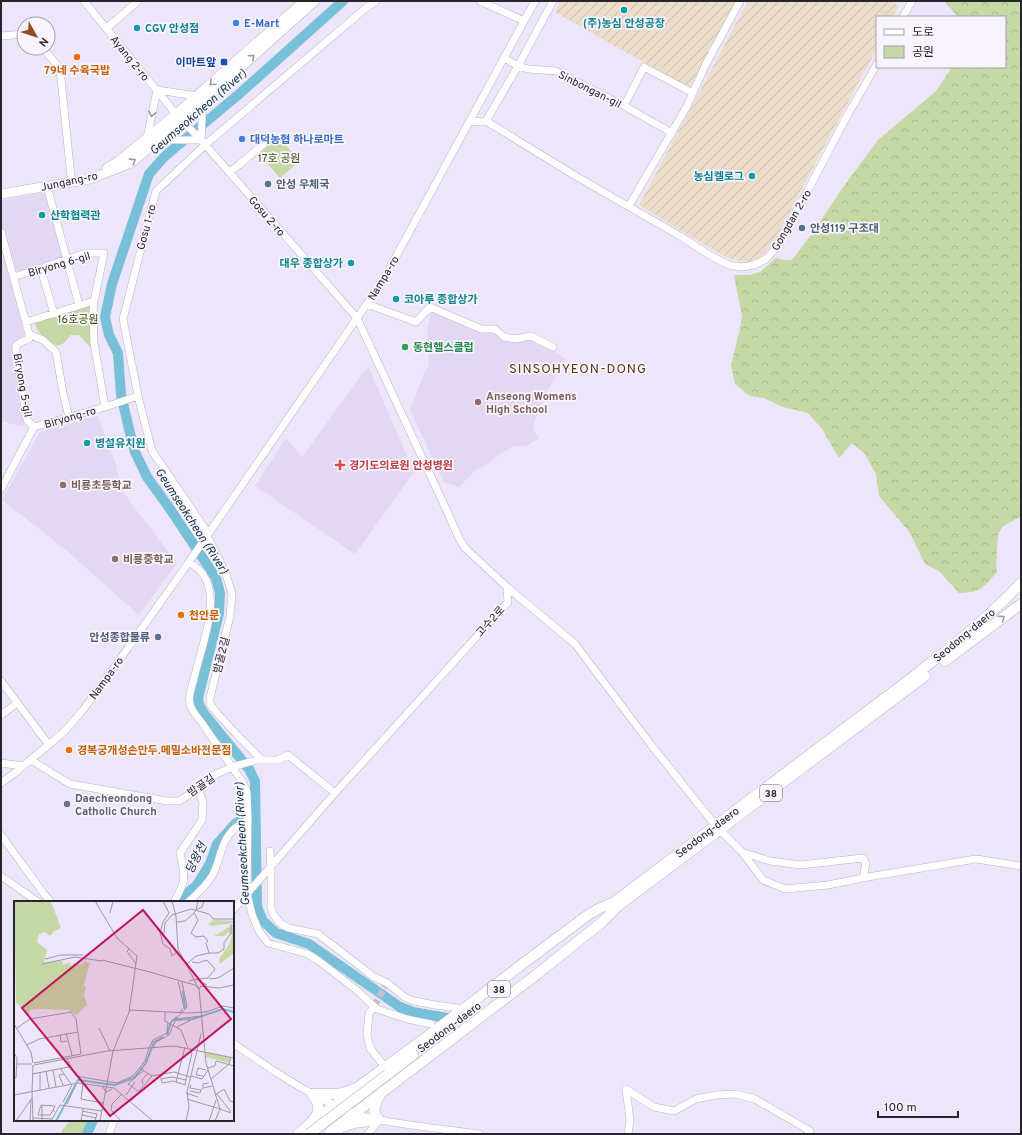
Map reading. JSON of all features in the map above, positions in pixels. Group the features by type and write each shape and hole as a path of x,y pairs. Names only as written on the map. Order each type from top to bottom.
{"highway":[{"name":"Seodong-daero","path":"923,673 976,627 1021,583"},
{"name":"Seodong-daero","path":"923,673 1021,604"},
{"name":"Seodong-daero","path":"388,1073 613,906"},
{"path":"329,1133 536,975 602,922 613,906"},
{"path":"312,1094 339,1094 357,1088 388,1073"},
{"name":"38","path":"309,1134 388,1073"},
{"name":"38","path":"319,1134 388,1073"},
{"path":"298,1134 312,1122 338,1107 357,1088"},
{"path":"329,1133 354,1123 379,1120 376,1117 374,1108 381,1093"},
{"path":"312,1094 318,1103 319,1109 312,1122"}],"main road":[{"name":"Jungang-ro","path":"201,102 304,1"},
{"name":"Jungang-ro","path":"1,194 90,179 131,163 163,140 181,120 315,1"},
{"name":"Jungang-ro","path":"1,188 71,177 107,168 120,160 147,138 181,120"},
{"name":"Seodong-daero","path":"613,906 923,673"}],"street":[{"name":"Ayang 2-ro","path":"84,1 181,120"},
{"path":"106,28 138,1"},
{"name":"Gosu 1-ro","path":"206,535 152,451 138,396 123,319 156,190 203,143 368,4 376,1"},
{"path":"480,1 524,21"},
{"name":"Nampa-ro","path":"1,783 65,731 91,700 191,559 206,535 381,284 535,1"},
{"path":"469,122 486,121 518,66 552,1"},
{"path":"629,206 672,132 740,1"},
{"path":"904,16 912,1"},
{"path":"1,36 16,35"},
{"name":"Jungang-ro","path":"49,56 60,69 71,177"},
{"name":"Sinbongan-gil","path":"504,58 518,66 528,69 556,71 672,132"},
{"name":"Gongdan 2-ro","path":"486,121 579,178 680,236 711,256 729,265 742,267 754,265 766,259 775,249 876,66"},
{"path":"624,106 644,67 693,93"},
{"path":"147,138 157,90 201,102 203,143 163,140"},
{"name":"Gosu 2-ro","path":"181,120 229,172 357,318"},
{"path":"229,172 274,135"},
{"path":"47,186 79,305"},
{"path":"1,232 29,334 43,340 56,352 69,417"},
{"name":"Biryong 6-gil","path":"14,277 66,261 86,253 104,253 94,301 94,343 105,407"},
{"path":"41,268 54,314"},
{"path":"26,322 94,301"},
{"path":"367,304 416,322 430,307 481,329 495,329 504,337 515,339 531,336 553,347"},
{"path":"357,318 464,548 575,644 652,746 718,828 742,852 763,880 785,889 828,885 976,859 1021,866"},
{"name":"Biryong 5-gil","path":"29,334 29,339 16,346 16,353 27,420 34,427"},
{"name":"Biryong-ro","path":"1,489 34,427 138,396"},
{"path":"1,472 8,476"},
{"name":"밤골2길","path":"206,535 226,574 232,594 230,616 210,698 210,704 259,760"},
{"path":"191,559 204,575 210,587 212,604 189,700 191,709 234,767 247,792 249,890 252,914 259,931 268,943 308,954 319,961 378,1009 431,1024"},
{"name":"고수2로","path":"234,909 335,793 508,602 507,586"},
{"path":"1,681 49,745"},
{"path":"1,715 17,703"},
{"name":"밤골길","path":"31,760 70,784 109,792 167,801 179,801 216,774 259,760 278,760 288,755 335,793"},
{"path":"1,763 23,766"},
{"path":"175,901 182,889 185,876 180,853 202,820 202,802 198,788"},
{"path":"189,901 206,885 214,873 223,844 228,835 248,817"},
{"path":"1,835 50,901"},
{"path":"270,851 269,869 271,908 273,914 281,924 290,928 318,934 374,977 387,983 406,998 414,1001 457,1008"},
{"path":"742,852 770,861 800,865 864,858 866,864 863,878"},
{"path":"1,876 37,901"},
{"path":"374,1006 369,1014 367,1034 370,1048 388,1073"},
{"path":"234,1044 312,1094 354,1113 379,1120 479,1134"},
{"path":"628,1134 630,1120 626,1089 654,1107 674,1111 696,1099 716,1095 736,1094 755,1099 811,1133"},
{"path":"368,1134 379,1120"},
{"path":"109,1134 114,1121"}],"shaded area":[{"path":"560,1 737,1 689,88 555,12"},
{"path":"748,1 890,1 899,6 894,16 876,16 876,50 772,245 761,257 748,262 732,259 718,253 639,205"},
{"path":"48,192 63,258 10,278 25,335 12,348 24,427 1,421 1,200"},
{"name":"Anseong Womens High School","path":"432,309 491,331 503,340 531,336 566,359 546,393 535,420 533,430 539,438 528,445 511,447 474,472 459,487 444,482 410,410 425,371 429,365 427,331"},
{"name":"경기도의료원 안성병원","path":"368,366 414,472 355,554 255,486 286,438 302,457"},
{"path":"98,416 116,464 118,478 128,499 177,563 139,615 66,550 2,500 40,432"}],"green space":[{"path":"944,1 1021,1 1021,517 1003,526 998,534 997,572 981,588 972,592 959,593 939,571 925,564 910,533 879,496 876,474 865,454 852,443 839,458 822,429 808,413 783,407 764,398 750,396 735,384 731,365 742,316 734,275 750,275 760,272 776,258 792,260 878,140 936,91 951,68 1006,68 1006,16 957,16"},
{"name":"17호 공원","path":"278,137 300,161 280,178 259,154"},
{"name":"16호공원","path":"78,303 93,306 92,349 79,335 71,335 64,343 57,346 39,333 35,320"},
{"path":"70,1121 91,1121 85,1134 61,1134 63,1129"}],"waterway":[{"name":"Geumseokcheon (River)","path":"343,1 238,95 164,157 149,174 112,284 105,317 109,335 118,353 121,395 135,452 147,477 216,578 220,593 219,613 198,698 199,705 205,715 249,769 255,781 257,907 263,921 276,933 309,944 400,1007 413,1012 447,1018"},
{"name":"당왕천","path":"179,901 197,885 210,864 217,844 235,824 255,810"},
{"name":"당왕천","path":"87,1134 93,1121"}],"tunnel":[{"path":"374,1006 387,983"}],"place":[{"name":"(주)농심 안성공장","path":"624,10"},
{"name":"E-Mart","path":"236,23"},
{"name":"CGV 안성점","path":"137,28"},
{"name":"79네 수육국밥","path":"77,57"},
{"name":"이마트앞","path":"224,62"},
{"name":"대덕농협 하나로마트","path":"242,139"},
{"name":"농심켈로그","path":"752,176"},
{"name":"안성 우체국","path":"268,184"},
{"name":"산학협력관","path":"42,215"},
{"name":"안성119 구조대","path":"802,228"},
{"name":"대우 종합상가","path":"351,263"},
{"name":"코아루 종합상가","path":"396,299"},
{"name":"동현헬스클럽","path":"405,347"},
{"name":"Anseong Womens High School","path":"478,402"},
{"name":"병설유치원","path":"87,443"},
{"name":"경기도의료원 안성병원","path":"340,465"},
{"name":"비룡초등학교","path":"63,485"},
{"name":"비룡중학교","path":"115,559"},
{"name":"천안문","path":"181,615"},
{"name":"안성종합물류","path":"158,637"},
{"name":"경복궁개성손만두.메밀소바전문점","path":"69,750"},
{"name":"Daecheondong Catholic Church","path":"67,804"}],"district":[{"name":"SINSOHYEON-DONG","path":"578,368"}]}
